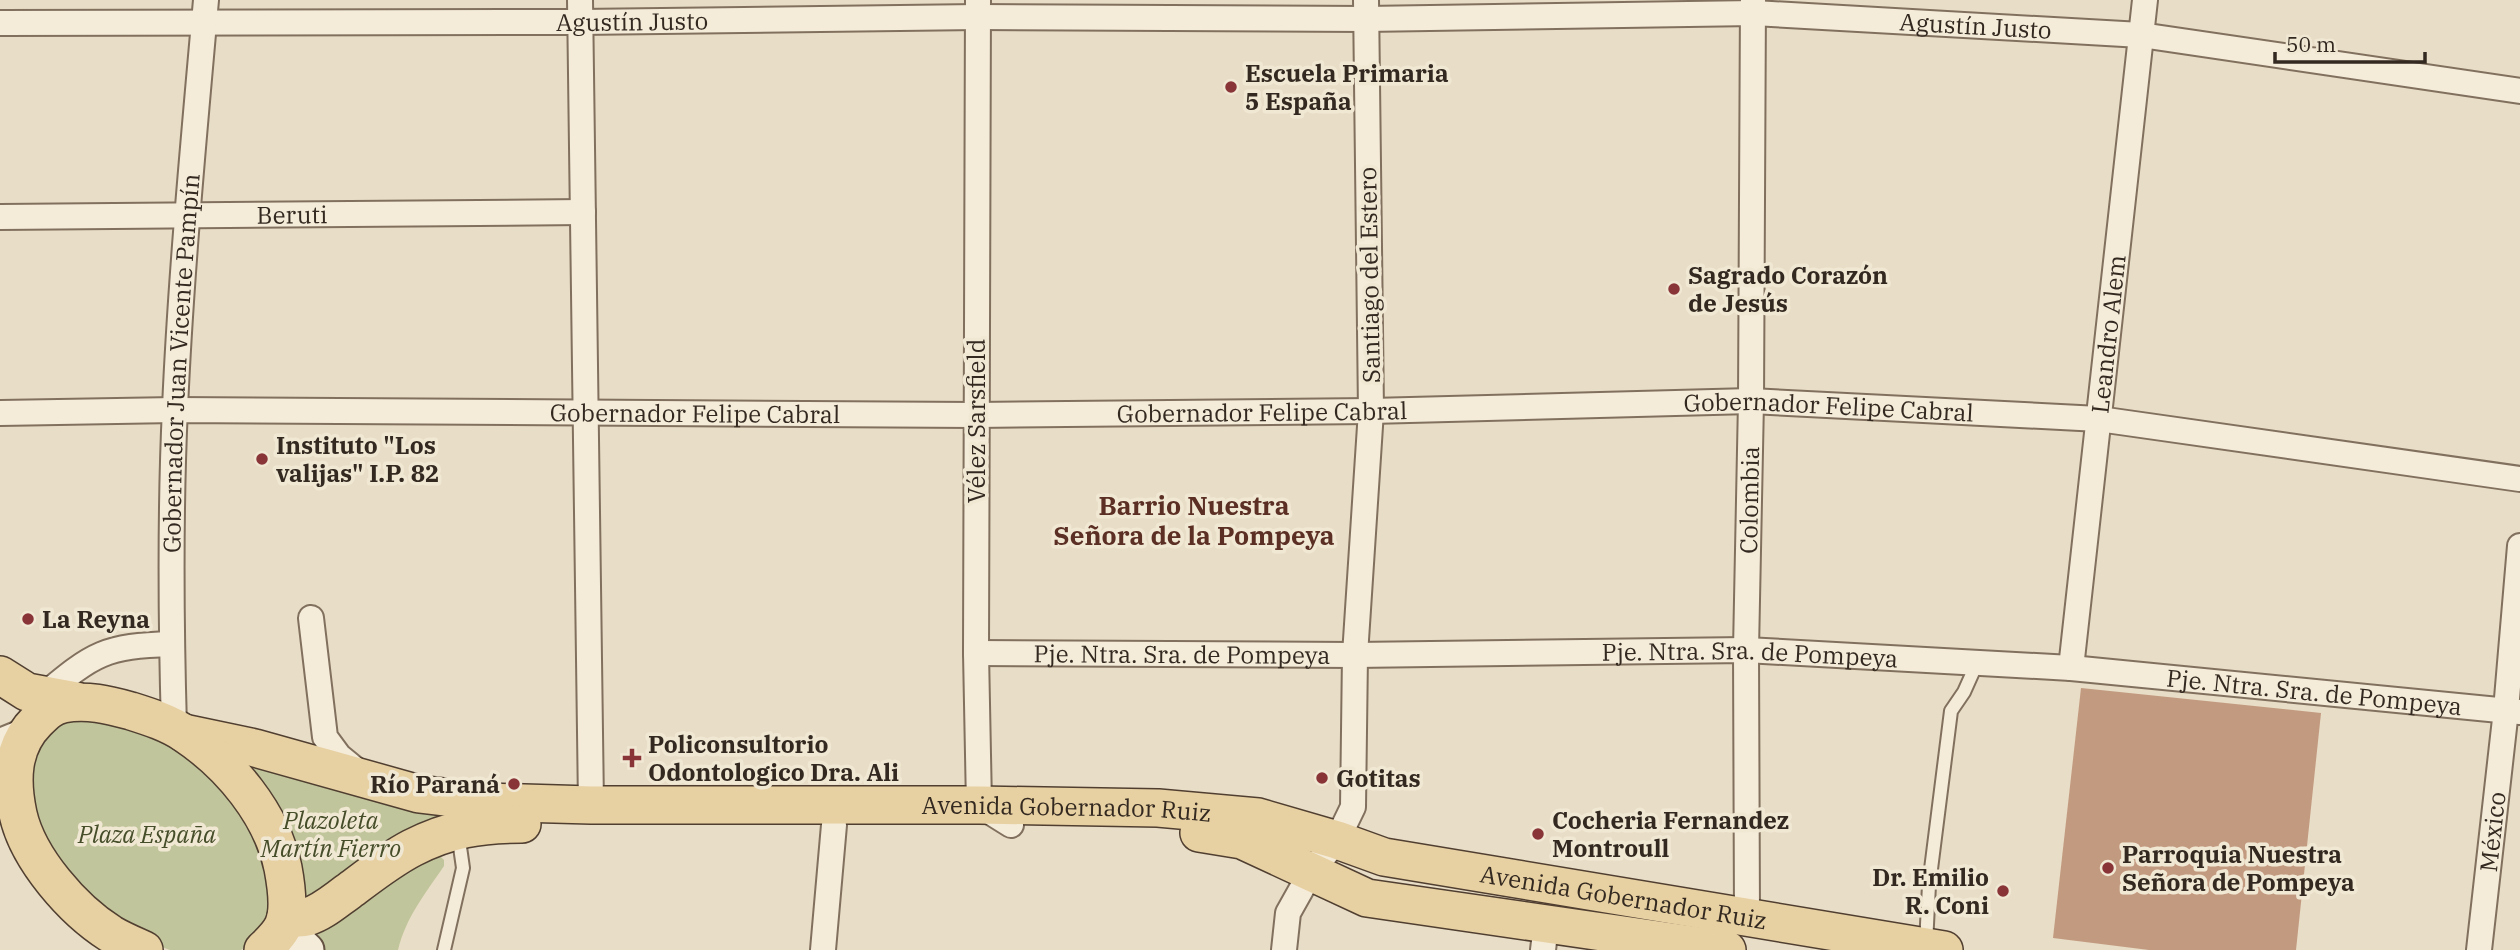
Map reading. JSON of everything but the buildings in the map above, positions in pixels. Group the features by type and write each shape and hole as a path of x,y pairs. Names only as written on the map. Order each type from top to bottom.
{"main road":[{"path":"0,675 27,692 110,705 153,718 179,730 217,760 251,799 265,819 278,846 284,874 285,936"},
{"path":"80,702 61,704 48,710 7,737 14,762 13,790 20,822 36,856 58,887 83,913 111,934 144,950"},
{"name":"Avenida Gobernador Ruiz","path":"179,730 255,748 419,794 486,802 1158,808 1258,817 1384,857 1935,949"},
{"name":"Avenida Gobernador Ruiz","path":"285,936 298,919 314,914 410,849 457,829 492,824 1011,825 1195,832 1242,840 1367,898 1545,937 1727,950"}],"street":[{"name":"Leandro Alem","path":"2071,668 2145,0"},
{"name":"Agustín Justo","path":"0,23 205,12 1754,7 2141,35 2520,92"},
{"name":"Colombia","path":"1746,916 1746,650 1754,7"},
{"name":"Vélez Sarsfield","path":"978,9 976,653 979,805"},
{"name":"Santiago del Estero","path":"1284,950 1288,913 1311,872 1337,840 1353,807 1355,655 1371,411 1366,10"},
{"path":"580,11 590,805"},
{"name":"Gobernador Juan Vicente Pampín","path":"179,730 172,644 174,410 205,12"},
{"name":"Beruti","path":"0,217 583,212"},
{"name":"Gobernador Felipe Cabral","path":"0,413 174,410 976,415 1371,411 1751,401 2099,419 2520,478"},
{"name":"México","path":"2479,950 2513,711 2520,546"},
{"path":"311,618 326,737 339,756 371,782"},
{"path":"44,696 82,664 105,651 135,645 172,644"},
{"name":"Pje. Ntra. Sra. de Pompeya","path":"976,653 1355,655 1746,650 2071,668 2513,711"},
{"path":"979,805 1011,825"},
{"path":"823,950 834,825"}],"lane":[{"path":"1935,949 1928,885 1951,710 1964,692 1977,663"},
{"path":"444,950 463,868 462,845 457,829"}],"green space":[{"name":"Plaza España","path":"70,717 135,723 205,763 267,847 273,912 255,941 241,950 170,950 140,939 81,897 24,803 38,737"},
{"name":"Plazoleta Martín Fierro","path":"250,764 455,811 309,901 299,896 248,772"},
{"path":"440,856 444,860 444,866 411,916 398,950 323,950 316,939 319,929 430,857"}],"place":[{"name":"Escuela Primaria 5 España","path":"1231,87"},
{"name":"Sagrado Corazón de Jesús","path":"1674,289"},
{"name":"Instituto \"Los valijas\" I.P. 82","path":"262,459"},
{"name":"La Reyna","path":"28,619"},
{"name":"Policonsultorio Odontologico Dra. Ali","path":"632,758"},
{"name":"Gotitas","path":"1322,778"},
{"name":"Río Paraná","path":"514,784"},
{"name":"Cocheria Fernandez Montroull","path":"1538,834"},
{"name":"Parroquia Nuestra Señora de Pompeya","path":"2108,868"},
{"name":"Dr. Emilio R. Coni","path":"2003,891"}],"district":[{"name":"Barrio Nuestra Señora de la Pompeya","path":"1194,520"}]}
